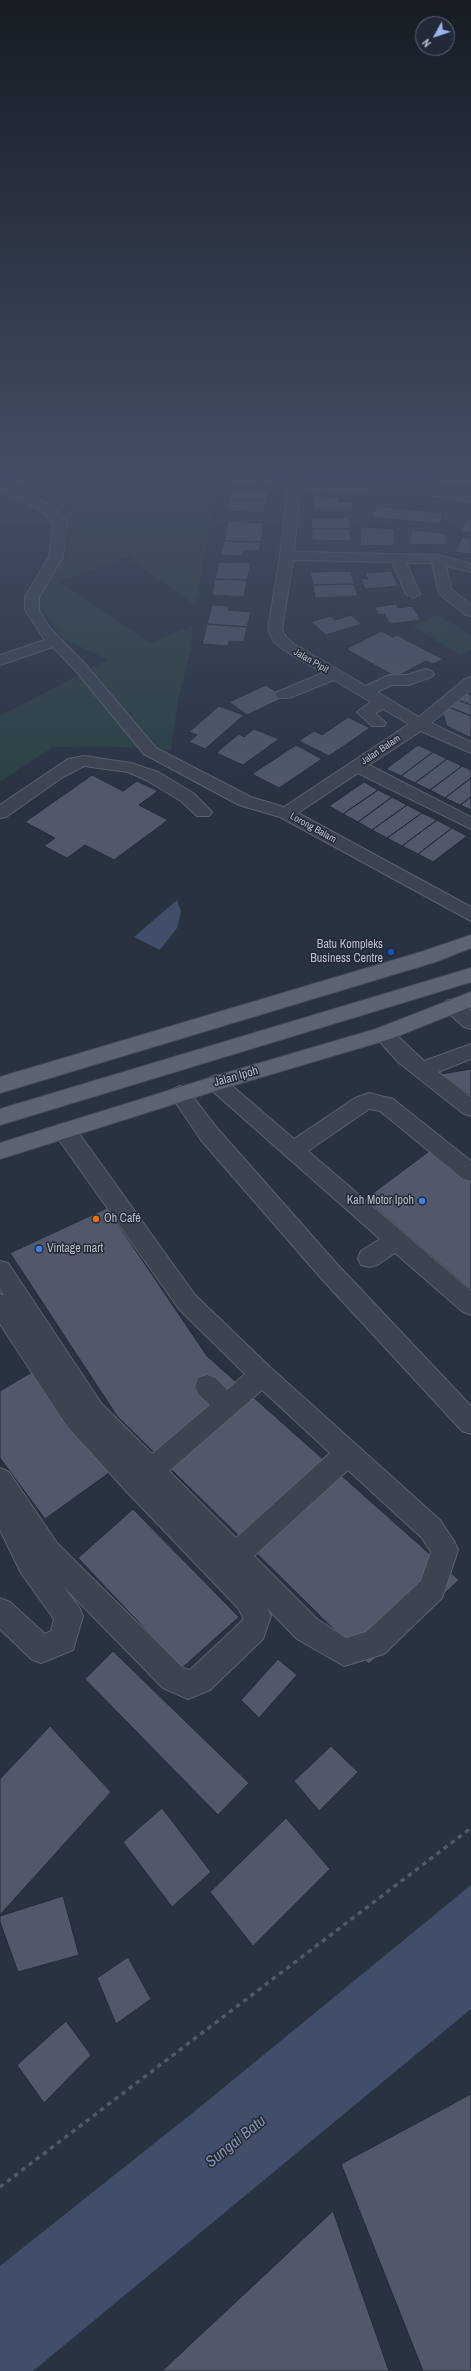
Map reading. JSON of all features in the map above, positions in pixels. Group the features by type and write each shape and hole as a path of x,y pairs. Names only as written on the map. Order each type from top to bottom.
{"main road":[{"path":"0,1085 421,959 471,941"},
{"path":"0,1116 471,975"},
{"name":"Jalan Ipoh","path":"0,1151 216,1083 383,1034 462,1003"}],"street":[{"path":"0,660 54,642 44,630 32,610 32,597 39,585"},
{"name":"Jalan Pipit","path":"282,585 275,630 279,639 289,647 420,724 471,748"},
{"path":"409,585 413,594"},
{"path":"443,585 444,591 471,612"},
{"name":"Lorong Balam","path":"54,642 80,667 150,751 245,801 286,813 471,915"},
{"path":"283,695 334,674"},
{"path":"366,692 389,680 409,680 426,674"},
{"name":"Jalan Balam","path":"286,813 420,724 471,682"},
{"path":"378,723 365,712 383,702"},
{"path":"0,813 57,773 74,763 84,761 131,768 152,776 187,797 203,812"},
{"path":"357,766 471,824"},
{"path":"462,1003 471,1022"},
{"path":"383,1034 421,1070 471,1108"},
{"path":"421,1070 471,1051"},
{"path":"216,1083 471,1305"},
{"path":"180,1094 209,1134 328,1270 471,1423"},
{"path":"294,1150 362,1103 369,1101 386,1104 471,1173"},
{"path":"0,1270 92,1411 307,1629 344,1652 374,1644 432,1589 446,1550 431,1528 271,1383 187,1302 65,1131"},
{"path":"369,1258 396,1240"},
{"path":"0,1304 76,1418 136,1484 248,1599 257,1616 253,1628 200,1680 188,1685 173,1678 48,1552 0,1480"},
{"path":"151,1471 227,1406 271,1383"},
{"path":"207,1386 227,1406"},
{"path":"235,1556 348,1453"},
{"path":"0,1507 14,1529 30,1564 69,1616 63,1640 41,1648 0,1611"}],"path":[{"path":"0,2187 471,1828"}],"green space":[{"path":"46,585 64,585 150,643 193,626 191,649 178,699 171,750 105,746 53,747 0,782 0,716 108,660 64,639 34,602"},
{"path":"167,585 199,585 195,605"},
{"path":"438,615 471,635 471,650 460,655 413,626"}],"water":[{"path":"177,900 181,912 177,928 160,950 134,937"},
{"name":"Sungai Batu","path":"471,1885 471,2009 33,2371 0,2371 0,2266 200,2107"}],"building":[{"path":"214,585 246,585 244,597 212,595"},
{"path":"313,585 354,585 358,596 315,598"},
{"path":"363,585 397,585 398,586 365,589"},
{"path":"396,604 398,608 412,606 421,620 390,624 384,614 379,615 374,607"},
{"path":"212,605 229,606 228,610 251,612 247,627 207,624"},
{"path":"351,615 362,624 326,635 311,622 330,616 335,620"},
{"path":"207,624 247,627 244,642 229,641 228,646 202,644"},
{"path":"381,631 393,637 397,635 443,659 433,664 426,661 396,677 346,649"},
{"path":"266,685 285,697 247,715 229,702"},
{"path":"466,693 471,695 471,705 458,700"},
{"path":"458,700 471,705 471,716 449,707"},
{"path":"219,706 244,715 205,749 189,742 197,735 189,732"},
{"path":"449,707 471,716 471,738 447,726 443,714"},
{"path":"348,717 370,728 329,756 299,741 314,731 322,735"},
{"path":"254,729 279,739 243,765 216,753 239,734 244,737"},
{"path":"296,745 322,759 279,788 252,774"},
{"path":"418,745 433,752 401,776 386,769"},
{"path":"433,752 447,759 415,783 401,776"},
{"path":"447,759 462,766 430,790 415,783"},
{"path":"462,766 471,770 471,778 445,798 430,790"},
{"path":"92,775 123,791 137,781 158,791 139,805 168,820 114,860 85,845 67,858 44,846 55,838 25,822"},
{"path":"471,778 471,797 460,805 445,798"},
{"path":"364,782 378,790 343,814 329,806"},
{"path":"378,790 392,797 358,822 343,814"},
{"path":"392,797 407,805 372,830 358,822"},
{"path":"471,797 471,810 460,805"},
{"path":"407,805 422,813 387,838 372,830"},
{"path":"422,813 437,820 402,846 387,838"},
{"path":"437,820 452,828 418,854 402,846"},
{"path":"452,828 467,836 433,862 418,854"},
{"path":"471,1069 471,1096 441,1074"},
{"path":"432,1149 471,1181 471,1290 365,1199"},
{"path":"107,1208 207,1356 459,1580 369,1664 117,1416 10,1253"},
{"path":"32,1372 109,1473 45,1519 0,1458 0,1391"},
{"path":"133,1509 239,1617 182,1668 78,1558"},
{"path":"113,1651 249,1783 218,1815 85,1679"},
{"path":"278,1659 297,1675 259,1718 241,1700"},
{"path":"50,1726 111,1792 0,1915 0,1779"},
{"path":"331,1746 358,1772 319,1811 294,1781"},
{"path":"162,1808 211,1872 172,1907 123,1842"},
{"path":"286,1818 330,1869 253,1946 210,1892"},
{"path":"63,1896 79,1955 18,1972 0,1922 0,1916"},
{"path":"128,1957 151,1999 116,2024 97,1978"},
{"path":"66,2021 91,2055 44,2103 17,2065"},
{"path":"471,2094 471,2371 423,2371 341,2164"},
{"path":"333,2211 389,2371 162,2371"}],"place":[{"name":"Batu Kompleks Business Centre","path":"391,952"},
{"name":"Kah Motor Ipoh","path":"422,1201"},
{"name":"Oh Café","path":"96,1219"},
{"name":"Vintage mart","path":"39,1249"}]}
